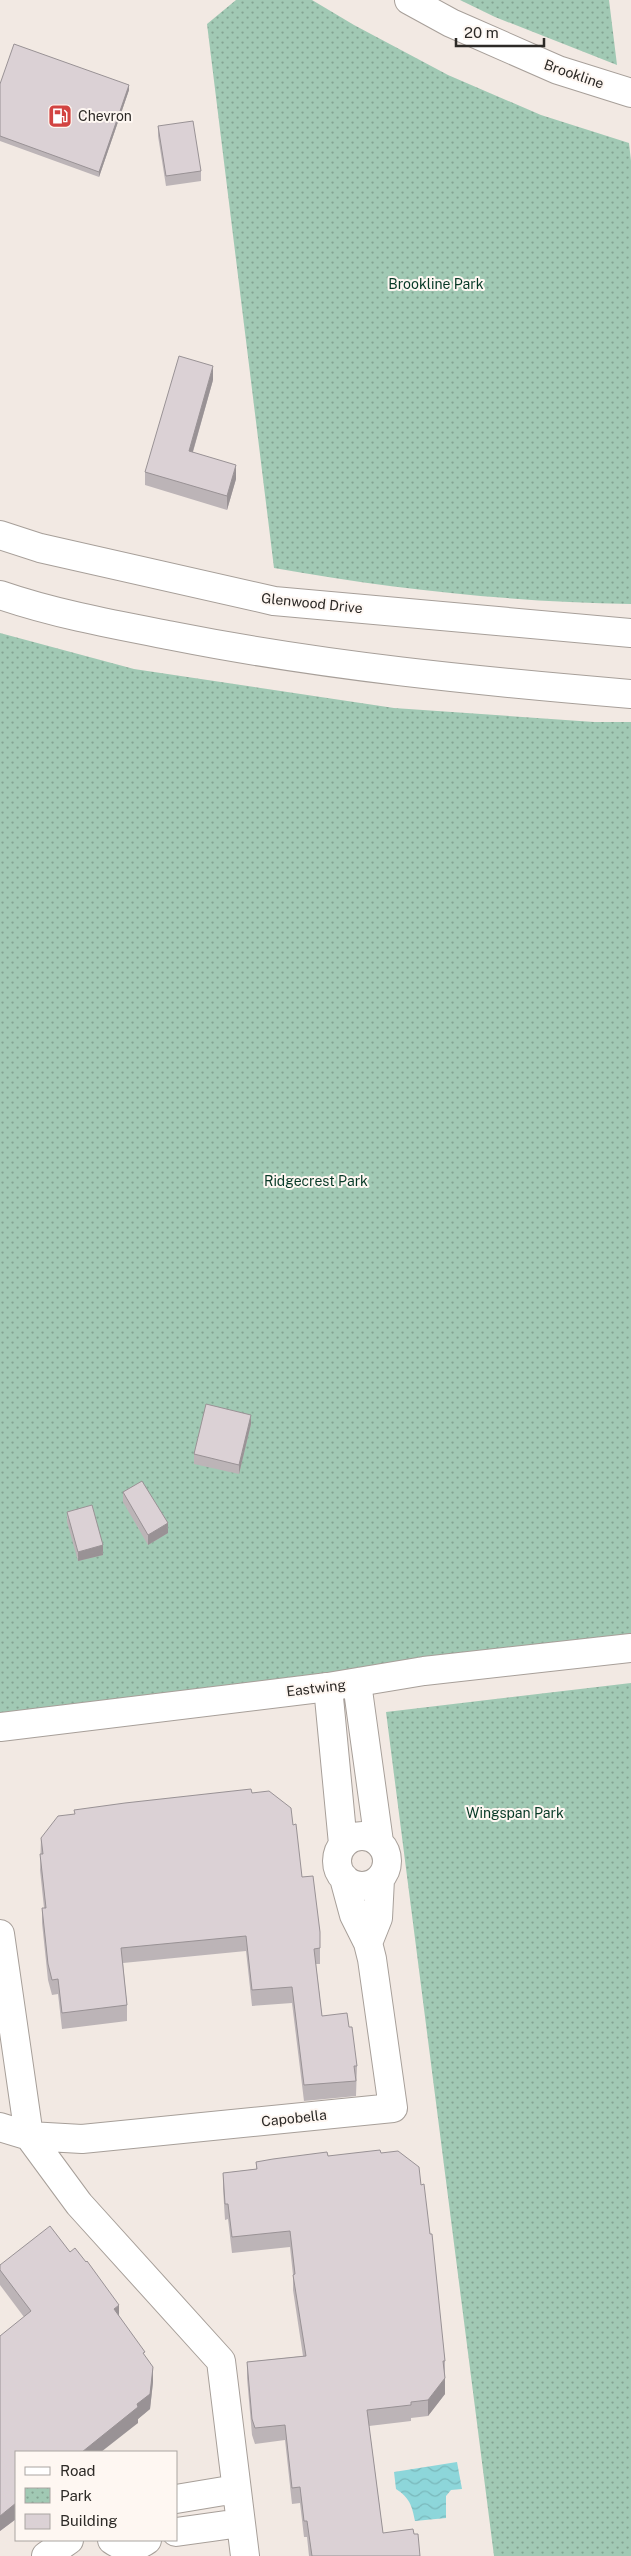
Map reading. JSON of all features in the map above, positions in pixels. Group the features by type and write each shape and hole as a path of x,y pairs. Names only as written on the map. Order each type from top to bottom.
{"street":[{"name":"Brookline","path":"409,0 451,22 558,70 631,93"},
{"name":"Glenwood Drive","path":"0,535 40,548 274,600 631,633"},
{"path":"0,595 138,629 265,654 430,675 631,694"},
{"name":"Eastwing","path":"0,1727 328,1687 424,1671 631,1648"},
{"path":"357,1683 379,1842 387,1856 388,1865 380,1879 378,1918 368,1943"},
{"name":"Capobella","path":"0,2127 29,2136 82,2139 393,2108 368,1943 354,1915 344,1878 340,1872 338,1858 343,1844 328,1687"},
{"path":"343,1844 357,1836 372,1838 379,1842"},
{"path":"344,1878 350,1883 366,1886 380,1879"},
{"path":"0,1934 29,2136 79,2204 221,2361 245,2556"},
{"path":"178,2499 236,2489"},
{"path":"178,2532 240,2523"},
{"path":"46,2556 68,2541"},
{"path":"107,2546 134,2546 145,2541"}],"green space":[{"name":"Brookline Park","path":"236,0 312,0 354,25 448,75 541,115 629,143 631,161 631,604 586,603 452,593 274,568 207,24"},
{"path":"460,0 609,0 617,65 495,17"},
{"name":"Ridgecrest Park","path":"0,633 134,669 394,708 594,722 631,722 631,1641 0,1721"},
{"name":"Wingspan Park","path":"631,1683 631,2556 494,2556 386,1712"}],"water":[{"path":"457,2462 462,2489 451,2490 446,2496 446,2518 415,2521 410,2503 396,2489 394,2472"}],"building":[{"name":"Chevron","path":"14,44 129,85 99,172 0,136 0,84"},
{"path":"193,121 201,171 166,176 158,126"},
{"path":"179,356 213,366 189,451 236,465 227,496 145,472"},
{"path":"206,1404 251,1415 239,1465 194,1454"},
{"path":"142,1481 168,1523 148,1535 123,1492"},
{"path":"92,1505 103,1545 78,1552 67,1512"},
{"path":"251,1789 252,1793 269,1791 291,1808 293,1825 296,1824 302,1877 313,1876 320,1932 320,1948 314,1949 322,2016 347,2013 349,2027 352,2027 357,2066 354,2066 356,2081 304,2085 292,1987 252,1990 246,1936 121,1948 127,2005 62,2013 58,1979 52,1980 48,1964 42,1908 46,1908 40,1854 43,1854 41,1838 58,1816 75,1814 74,1810"},
{"path":"380,2150 381,2153 398,2151 419,2167 421,2185 424,2184 430,2234 432,2234 445,2361 443,2361 445,2378 428,2400 411,2402 411,2405 367,2410 383,2533 413,2529 414,2534 418,2534 420,2556 312,2556 307,2521 304,2521 300,2487 292,2488 285,2425 255,2428 252,2419 247,2362 306,2356 293,2275 295,2274 290,2231 232,2237 228,2204 225,2204 223,2173 257,2169 256,2162 273,2159 327,2152 328,2156"},
{"path":"50,2226 70,2252 75,2248 87,2261 119,2305 114,2309 145,2352 143,2353 153,2367 150,2394 137,2404 138,2407 83,2451 15,2451 15,2504 0,2516 0,2336 31,2311 0,2270 0,2265"}],"place":[{"name":"Chevron","path":"60,116"}]}
